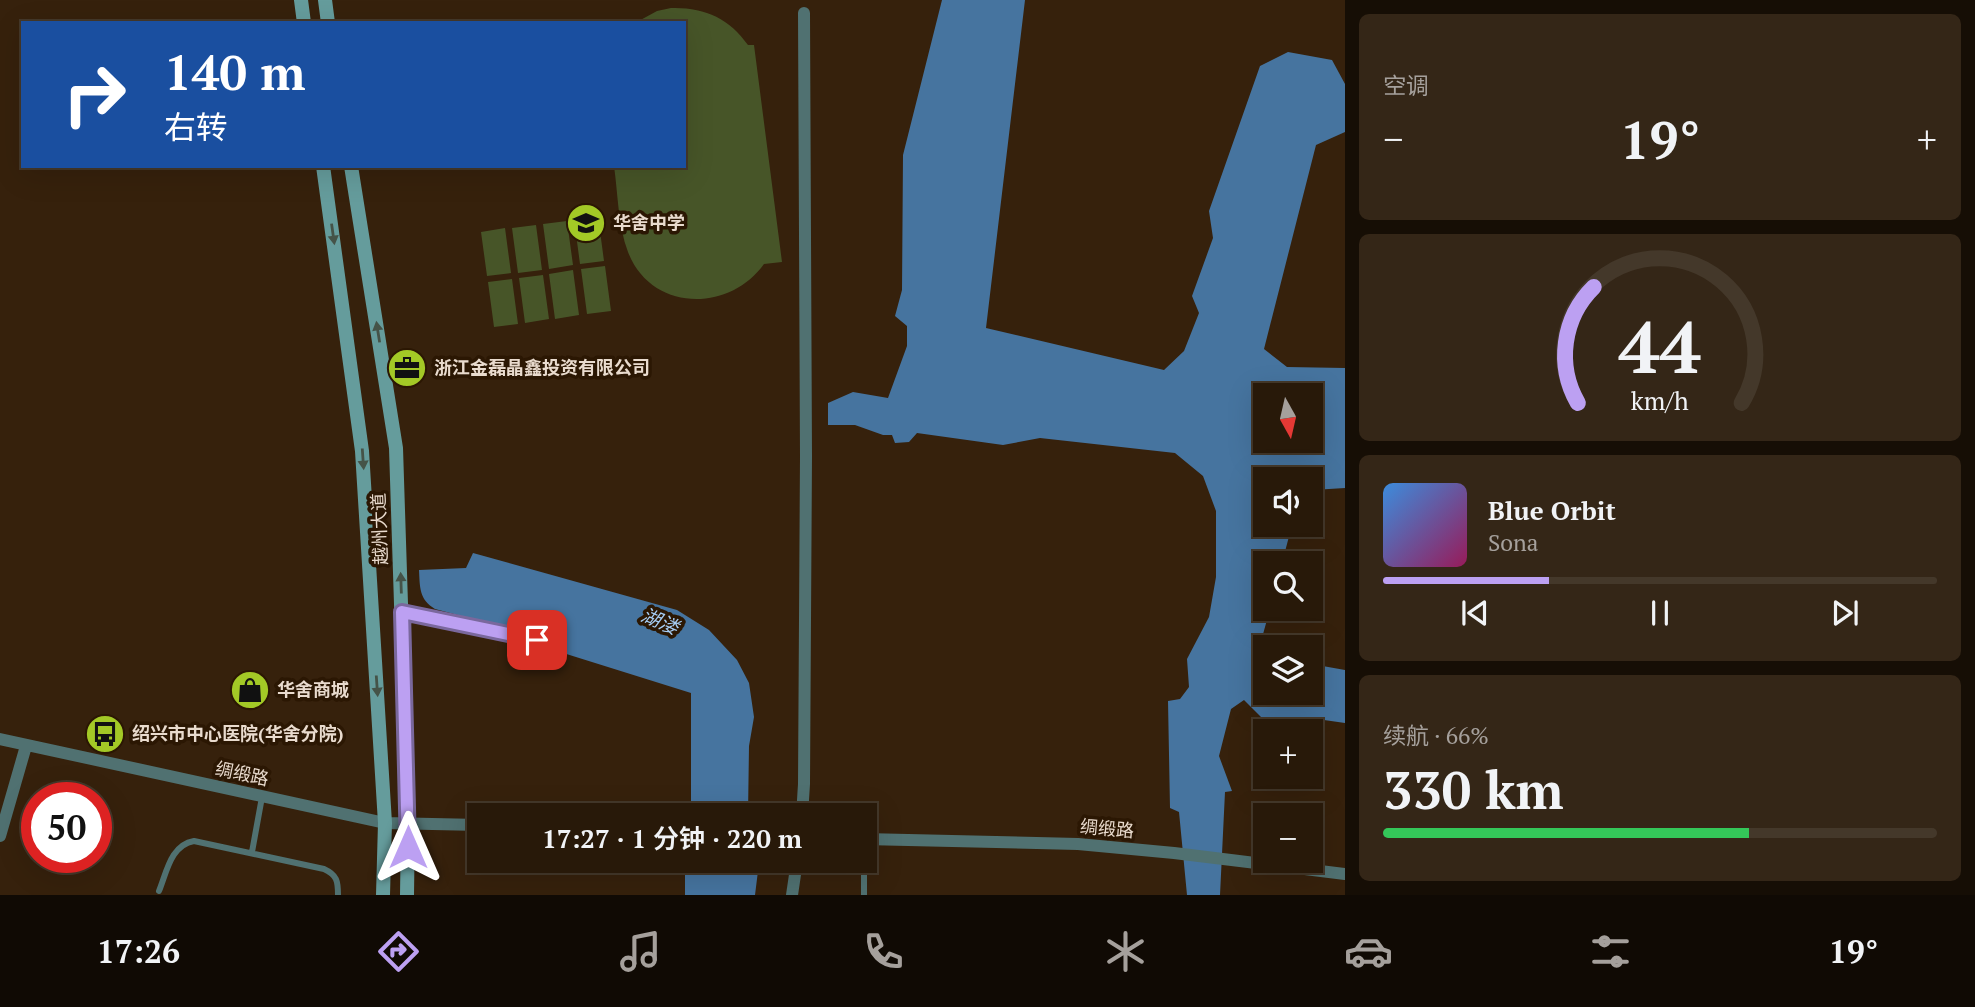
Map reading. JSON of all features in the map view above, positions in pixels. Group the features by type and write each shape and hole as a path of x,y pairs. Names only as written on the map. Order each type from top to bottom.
{"main road":[{"path":"301,0 304,21"},
{"path":"325,0 328,21"},
{"name":"越州大道","path":"323,168 362,451 385,823 383,895"},
{"name":"越州大道","path":"351,168 397,448 408,822 407,895"}],"street":[{"path":"803,803 806,456 804,13"},
{"name":"绸缎路","path":"0,739 385,823 467,824"},
{"path":"0,836 26,746"},
{"name":"绸缎路","path":"877,839 1078,844 1345,874"},
{"path":"792,895 795,873"}],"lane":[{"path":"402,612 537,640"},
{"path":"252,852 262,797"},
{"path":"159,891 175,851 184,843 194,841 252,852 333,873 338,880 338,895"},
{"path":"864,873 864,895"}],"green space":[{"path":"683,8 705,12 724,21 748,45 754,45 782,262 764,264 749,280 712,298 692,299 672,295 654,286 639,272 628,252 620,221 614,168 686,168 686,21 639,21 657,11"},
{"path":"598,216 604,261 580,264 574,219"},
{"path":"567,221 573,265 549,269 543,224"},
{"path":"536,225 542,270 518,273 512,228"},
{"path":"505,228 511,273 487,276 481,232"},
{"path":"605,266 611,311 587,314 581,269"},
{"path":"573,270 579,315 555,319 549,274"},
{"path":"543,275 549,319 525,323 519,278"},
{"path":"512,279 518,324 494,327 488,282"}],"water":[{"path":"942,0 1025,0 986,328 1164,370 1184,351 1199,313 1192,296 1213,238 1209,211 1260,66 1288,52 1332,60 1345,84 1345,132 1316,145 1264,349 1287,367 1345,368 1345,488 1323,489 1323,467 1253,467 1253,537 1289,537 1285,551 1253,551 1253,621 1267,621 1263,635 1253,635 1253,705 1323,705 1323,666 1345,670 1345,723 1310,718 1263,719 1244,700 1231,709 1219,756 1232,791 1225,792 1220,895 1187,895 1179,812 1170,808 1168,701 1180,699 1189,687 1187,659 1209,617 1216,577 1216,511 1203,476 1175,453 1040,438 1003,445 917,433 909,442 895,443 892,435 883,435 855,425 828,425 828,403 853,392 888,398 907,346 907,326 895,316 902,290 903,155"},
{"name":"湖溇","path":"473,553 677,610 709,630 737,660 749,683 754,717 749,746 748,803 691,803 691,693 544,647 545,638 435,609 426,601 421,593 419,570 466,568"},
{"path":"685,873 758,873 755,895 685,895"}],"place":[{"name":"华舍中学","path":"586,223"},
{"name":"浙江金磊晶鑫投资有限公司","path":"407,368"},
{"name":"华舍商城","path":"250,690"},
{"name":"绍兴市中心医院(华舍分院)","path":"105,734"}],"route":[{"path":"408,847 402,612 537,640"}]}
